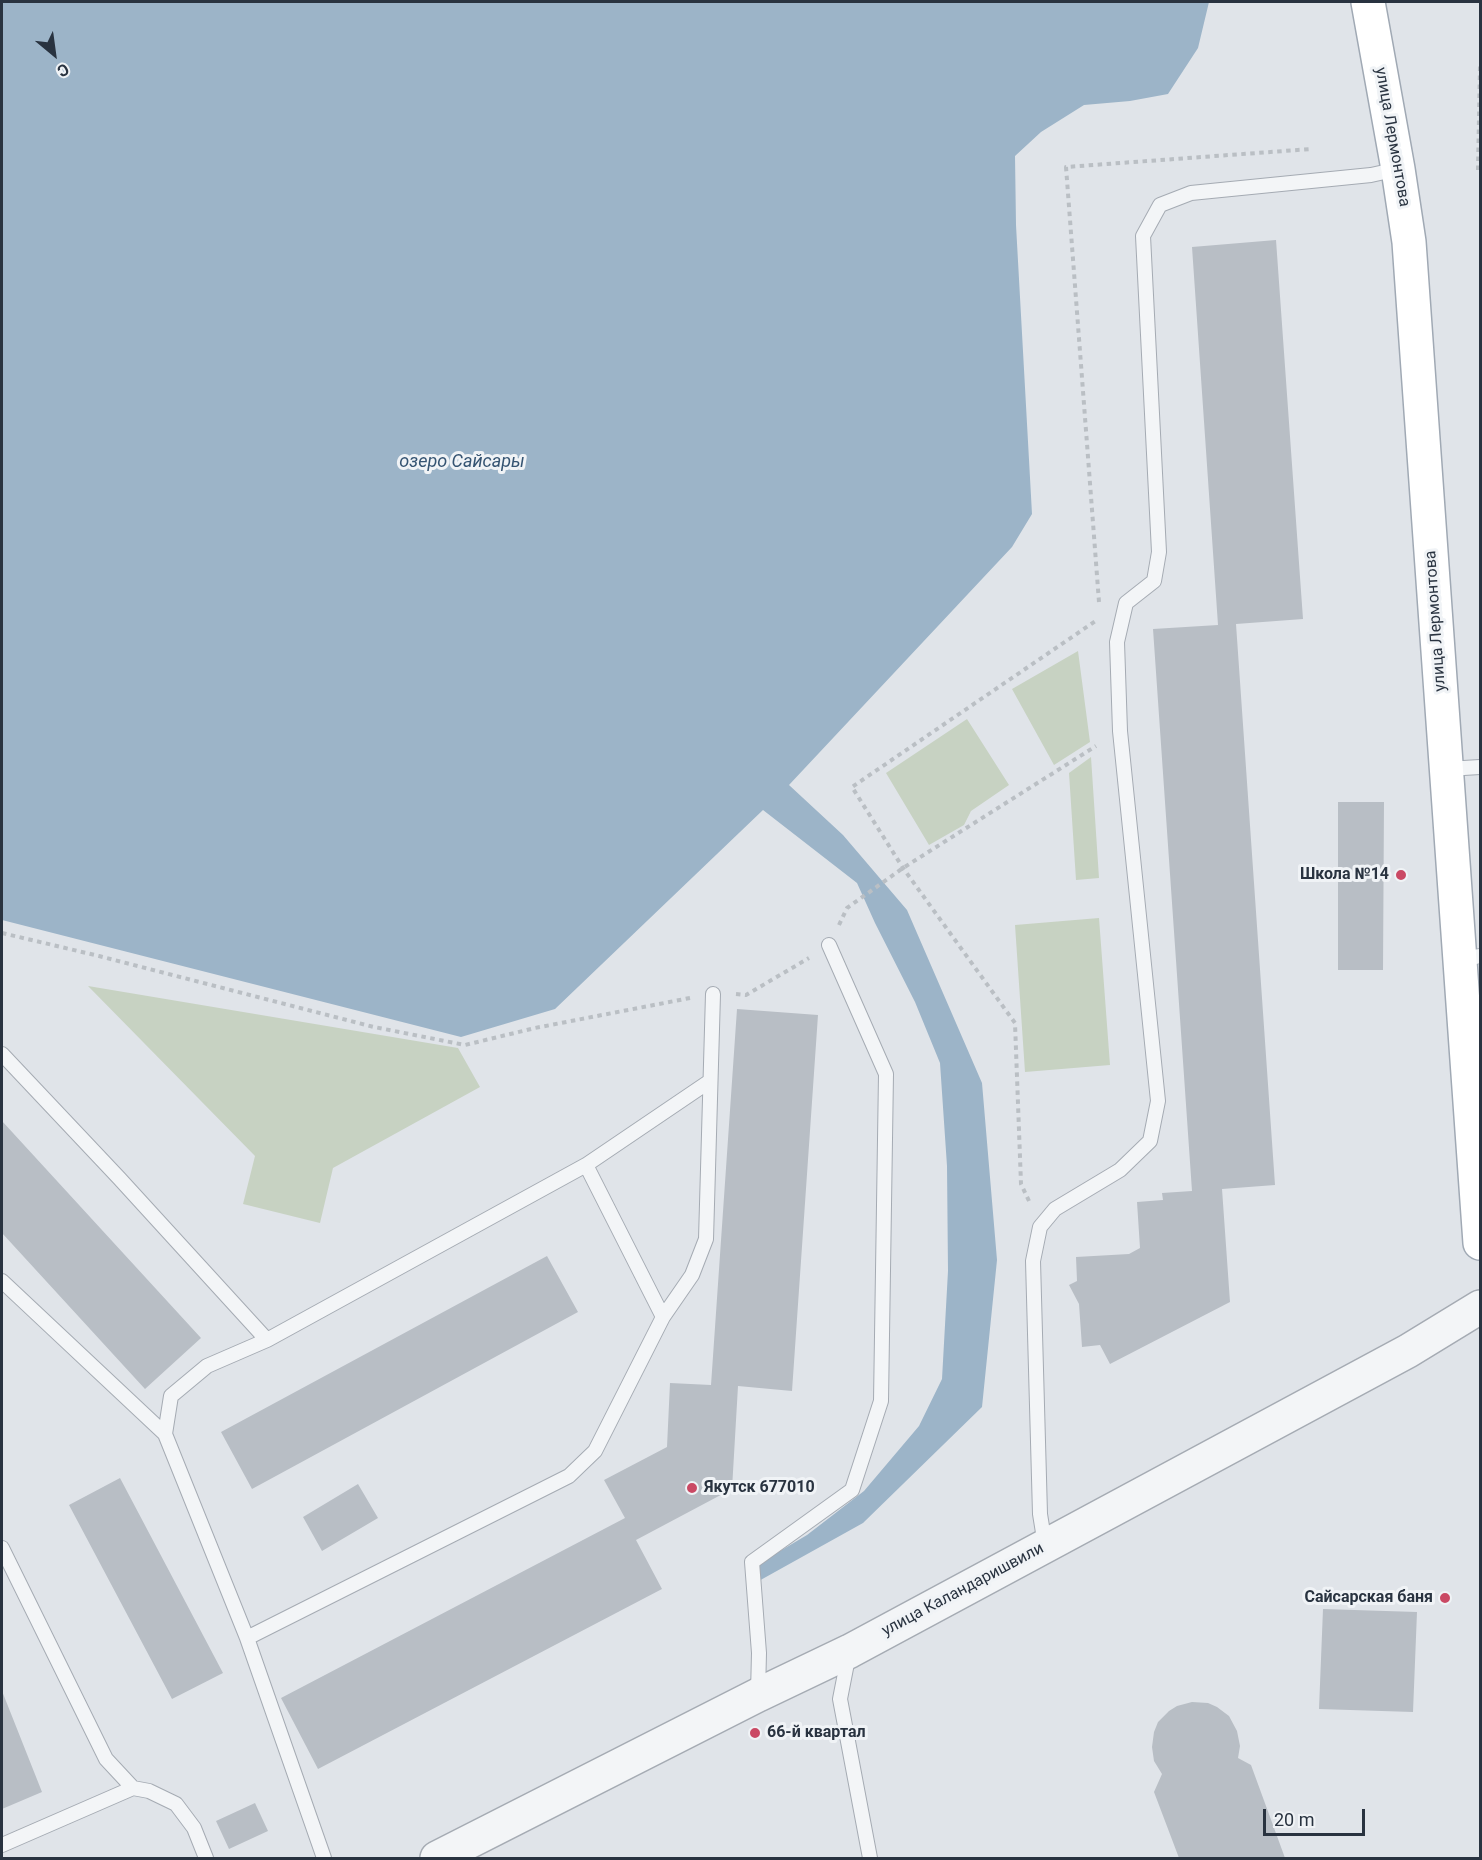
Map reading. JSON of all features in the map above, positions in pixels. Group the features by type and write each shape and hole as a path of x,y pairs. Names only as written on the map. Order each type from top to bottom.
{"main road":[{"name":"улица Лермонтова","path":"1368,2 1409,242 1446,769 1470,958 1480,1243"}],"street":[{"name":"улица Каландаришвили","path":"437,1858 758,1695 850,1651 1408,1351 1480,1307"}],"lane":[{"path":"1046,1546 1040,1514 1033,1261 1040,1227 1055,1209 1120,1170 1150,1141 1158,1101 1120,731 1117,642 1126,603 1154,581 1159,552 1143,236 1160,205 1191,194 1371,175 1398,169"},
{"path":"1446,769 1480,767"},
{"path":"758,1695 759,1653 752,1562 852,1490 881,1401 886,1074 829,945"},
{"path":"247,1638 569,1476 596,1451 663,1317 692,1275 706,1239 713,994"},
{"path":"2,1054 267,1340"},
{"path":"165,1434 171,1396 207,1366 267,1340 586,1165 710,1081"},
{"path":"586,1165 663,1317"},
{"path":"2,1281 165,1434 247,1638 324,1858"},
{"path":"2,1548 106,1759 133,1788"},
{"path":"850,1651 840,1699 870,1858"},
{"path":"2,1845 133,1788 149,1791 176,1804 194,1828 206,1858"}],"path":[{"path":"1478,170 1480,66"},
{"path":"1099,606 1066,167 1311,149"},
{"path":"1040,1227 1021,1184 1015,1023 903,868 852,788 1100,618"},
{"path":"2,933 374,1027 465,1045 534,1028 713,994 746,995 829,945 847,908 903,868 1120,731"}],"green space":[{"path":"1078,651 1090,742 1054,765 1012,689"},
{"path":"967,719 1009,785 971,811 964,825 929,845 886,773"},
{"path":"1091,757 1099,878 1076,880 1069,773"},
{"path":"1099,918 1110,1065 1025,1072 1015,925"},
{"path":"88,986 458,1048 480,1087 333,1168 320,1223 243,1204 255,1156"}],"water":[{"name":"озеро Сайсары","path":"2,2 1209,2 1198,48 1168,94 1130,101 1084,105 1041,132 1015,156 1016,225 1032,514 1012,547 789,785 843,835 907,910 982,1083 997,1260 982,1407 863,1523 757,1582 760,1563 807,1535 864,1491 919,1426 942,1379 948,1271 947,1166 940,1063 915,1002 857,883 763,810 555,1009 461,1037 2,920"}],"building":[{"path":"1276,240 1303,619 1236,624 1275,1185 1222,1189 1230,1302 1110,1364 1100,1345 1082,1347 1079,1304 1069,1285 1077,1281 1076,1257 1129,1254 1140,1248 1137,1202 1163,1200 1162,1193 1192,1191 1153,629 1218,625 1192,247"},
{"path":"1338,802 1384,802 1383,970 1338,970"},
{"path":"737,1009 818,1015 792,1391 738,1386 732,1489 636,1540 662,1589 318,1769 281,1698 625,1518 604,1480 667,1447 670,1383 711,1385"},
{"path":"2,1121 201,1338 145,1389 2,1233"},
{"path":"547,1256 578,1312 252,1489 221,1432"},
{"path":"120,1478 223,1673 172,1699 69,1505"},
{"path":"358,1484 378,1518 322,1551 303,1517"},
{"path":"1323,1609 1417,1612 1413,1712 1319,1709"},
{"path":"2,1691 42,1792 2,1809"},
{"path":"1192,1702 1208,1703 1229,1716 1237,1731 1240,1746 1238,1758 1251,1765 1285,1858 1179,1858 1154,1792 1162,1774 1154,1761 1152,1747 1158,1722 1177,1706"},
{"path":"255,1803 268,1831 229,1849 216,1821"}],"place":[{"name":"Школа №14","path":"1401,875"},
{"name":"Якутск 677010","path":"692,1488"},
{"name":"Сайсарская баня","path":"1445,1598"},
{"name":"66-й квартал","path":"755,1733"}]}
